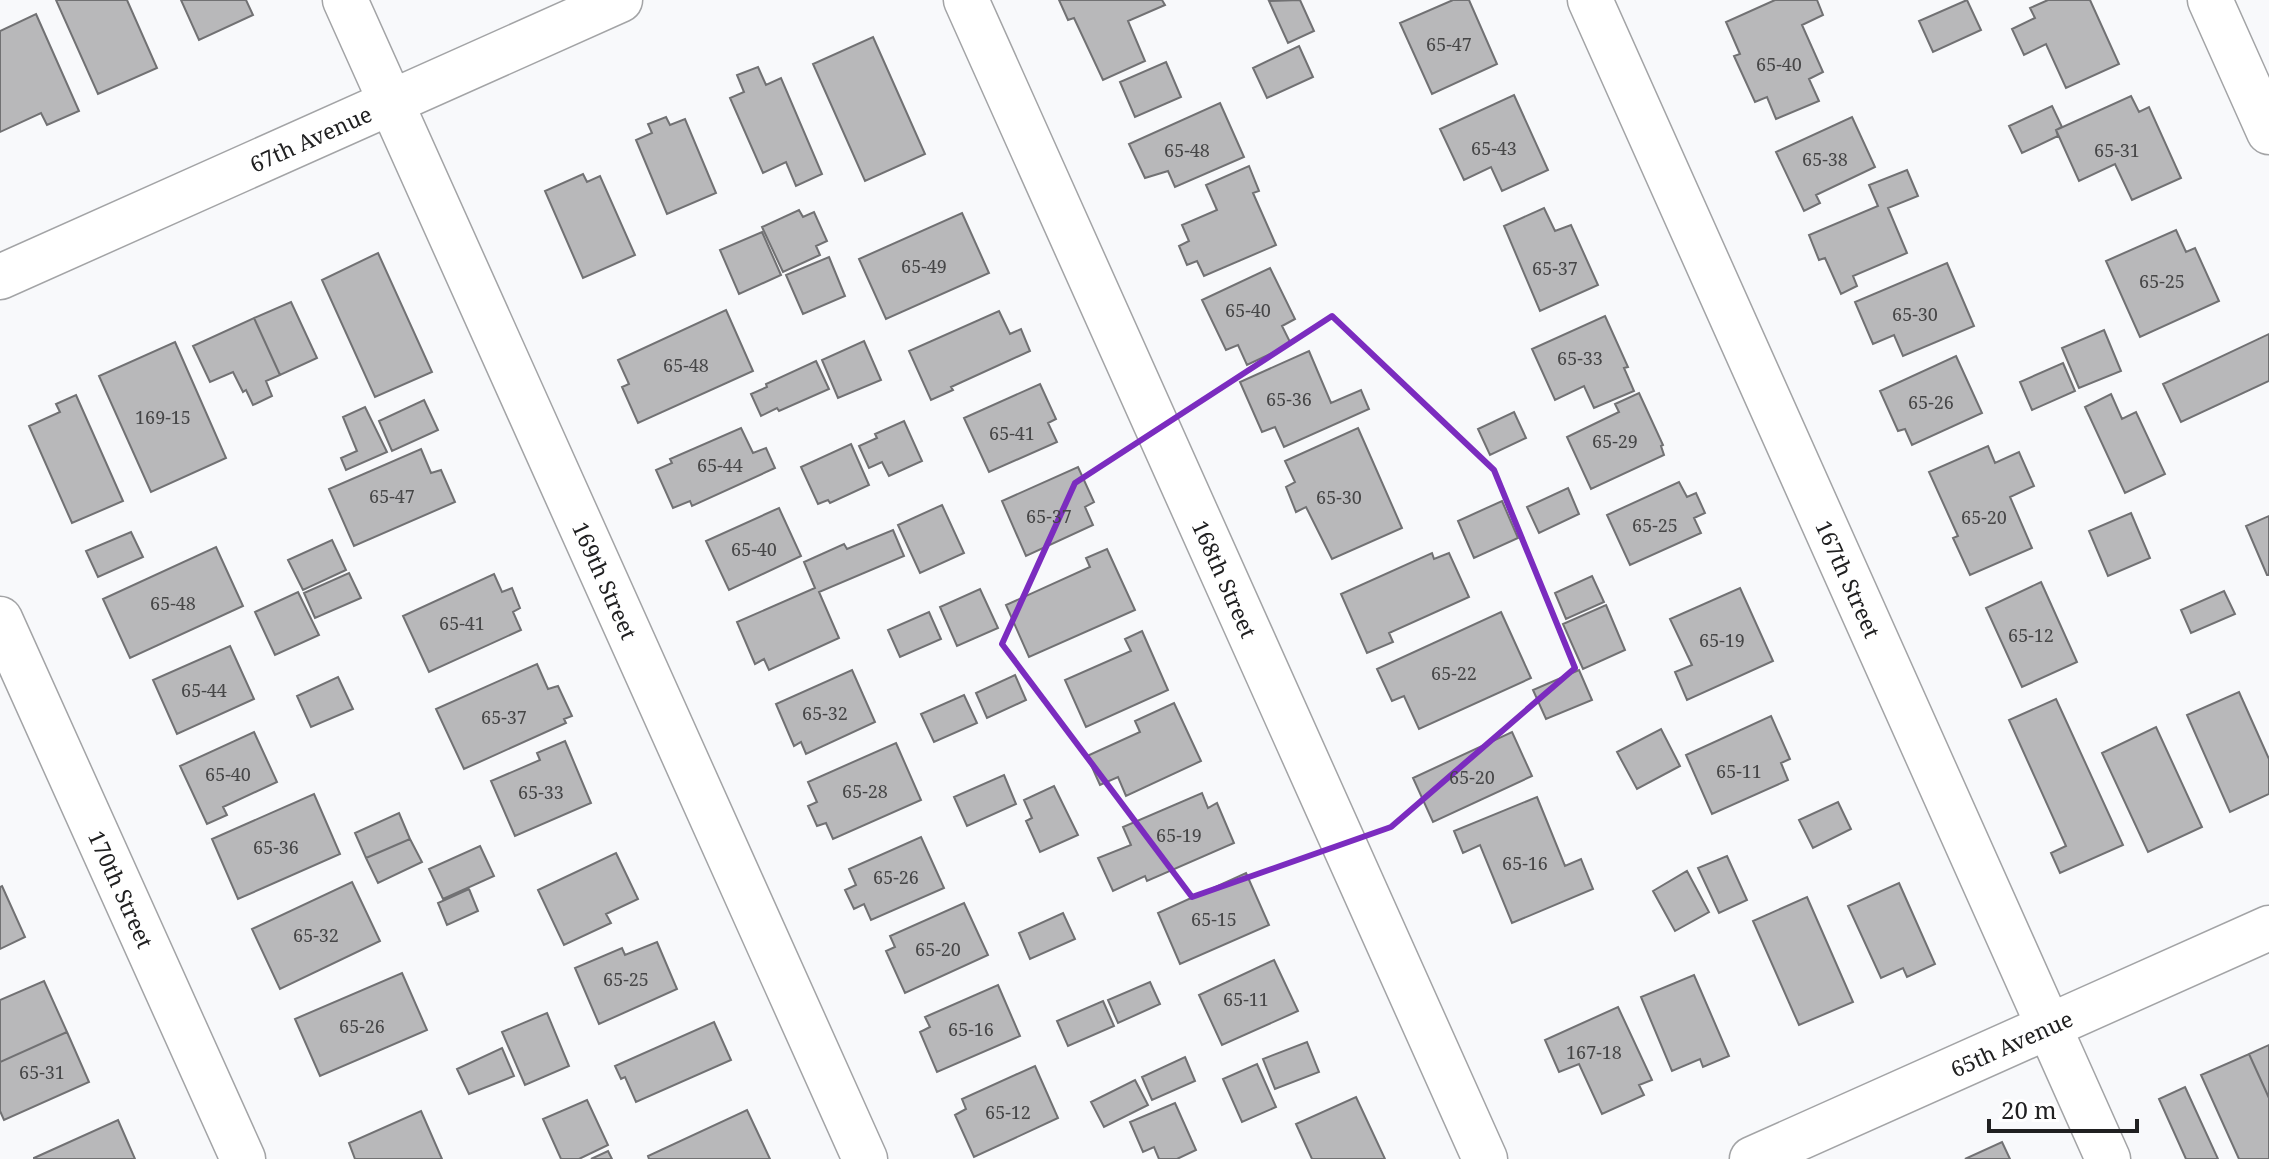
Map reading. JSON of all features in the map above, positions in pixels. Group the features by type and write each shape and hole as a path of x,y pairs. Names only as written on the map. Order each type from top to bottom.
{"street":[{"name":"169th Street","path":"345,0 865,1159"},
{"name":"67th Avenue","path":"0,277 620,0"},
{"name":"168th Street","path":"966,0 1485,1159"},
{"name":"167th Street","path":"1590,0 2108,1159"},
{"path":"2210,0 2269,132"},
{"name":"170th Street","path":"0,619 243,1159"},
{"name":"65th Avenue","path":"1752,1159 2269,928"}],"highlighted area":[{"path":"1332,316 1494,470 1575,668 1391,827 1192,897 1002,644 1075,483"}],"building":[{"path":"56,0 127,0 157,68 98,94"},
{"path":"181,0 246,0 253,15 199,40"},
{"path":"1059,0 1162,0 1165,5 1128,21 1145,61 1103,80 1074,18 1068,20"},
{"path":"1300,0 1314,31 1288,43 1269,1"},
{"path":"1453,0 1469,0 1497,64 1432,94 1400,23"},
{"path":"1775,0 1817,0 1823,15 1802,25 1823,72 1809,79 1819,101 1776,119 1767,97 1755,102 1734,56 1740,54 1726,22"},
{"path":"1967,0 1981,30 1933,52 1919,21"},
{"path":"2048,0 2090,0 2119,64 2066,88 2046,44 2024,55 2012,29 2035,18 2030,8"},
{"path":"36,14 79,111 47,125 41,113 0,132 0,31"},
{"path":"873,37 925,154 865,181 813,64"},
{"path":"1299,46 1313,77 1267,98 1253,68"},
{"path":"1166,62 1181,97 1135,117 1120,82"},
{"path":"758,67 766,85 781,78 822,174 796,186 786,162 763,173 730,98 744,92 737,75"},
{"path":"1514,95 1548,170 1502,191 1491,167 1464,180 1440,129"},
{"path":"2131,96 2139,112 2149,107 2181,178 2132,200 2115,164 2079,181 2056,130"},
{"path":"1220,103 1244,157 1175,187 1168,171 1145,178 1129,144"},
{"path":"2052,106 2062,127 2056,130 2058,136 2022,153 2009,126"},
{"path":"666,117 670,125 685,119 716,193 667,214 636,140 652,133 648,124"},
{"path":"1852,117 1875,167 1816,195 1820,203 1804,211 1776,152"},
{"path":"1249,166 1259,191 1253,193 1276,245 1204,276 1197,261 1187,265 1179,246 1189,241 1182,225 1217,210 1206,185"},
{"path":"1907,170 1918,196 1888,208 1907,253 1853,276 1857,286 1841,294 1825,258 1819,260 1809,235 1878,206 1869,185"},
{"path":"583,174 587,182 600,176 635,255 583,278 545,191"},
{"path":"1544,208 1555,231 1571,225 1598,285 1540,311 1504,226"},
{"path":"799,210 803,217 814,212 827,241 816,246 820,255 783,272 762,227"},
{"path":"962,213 989,273 886,319 859,259"},
{"path":"2176,230 2186,252 2195,248 2219,301 2140,337 2106,261"},
{"path":"762,232 781,275 739,294 720,250"},
{"path":"378,253 432,372 375,397 322,280"},
{"path":"829,257 845,296 803,314 786,275"},
{"path":"1947,263 1974,326 1903,356 1894,335 1873,344 1855,302"},
{"path":"1270,268 1295,319 1282,326 1291,344 1247,365 1238,345 1226,350 1202,300"},
{"path":"291,302 317,358 280,375 254,318"},
{"path":"726,310 753,371 638,423 622,387 629,384 618,360"},
{"path":"999,311 1010,334 1021,329 1030,351 951,387 953,390 931,400 909,351"},
{"path":"1605,316 1628,367 1624,368 1634,391 1594,408 1584,386 1555,400 1532,349"},
{"path":"254,318 280,375 266,381 272,396 253,405 233,372 210,382 193,346"},
{"path":"2104,330 2121,371 2079,388 2062,348"},
{"path":"2269,334 2269,381 2181,422 2163,384"},
{"path":"864,341 881,380 838,398 822,360"},
{"path":"175,342 226,458 151,492 99,376"},
{"path":"1309,351 1331,403 1361,390 1369,409 1284,447 1275,427 1262,432 1240,382"},
{"path":"1956,356 1982,413 1912,445 1905,429 1898,431 1880,391"},
{"path":"816,361 829,389 761,416 751,394"},
{"path":"2063,363 2075,391 2032,410 2020,382"},
{"path":"1040,384 1056,419 1048,423 1057,442 989,472 964,418"},
{"path":"1639,393 1663,445 1664,455 1591,489 1567,437 1619,412 1615,404"},
{"path":"2111,394 2122,419 2136,412 2165,474 2125,493 2085,407"},
{"path":"76,395 123,501 72,523 29,426 60,412 56,404"},
{"path":"424,400 438,430 392,451 379,421"},
{"path":"365,407 387,452 346,470 341,458 357,451 343,417"},
{"path":"1514,412 1526,438 1490,455 1478,429"},
{"path":"904,421 922,461 889,476 882,462 869,468 859,446 877,438 875,434"},
{"path":"741,428 753,453 766,448 775,468 692,506 690,501 673,508 656,470 672,463 670,459"},
{"path":"1358,428 1402,528 1332,559 1306,507 1296,512 1286,487 1295,482 1285,461"},
{"path":"851,444 869,485 830,503 828,500 818,504 801,467"},
{"path":"1988,446 1995,463 2019,452 2034,486 2010,497 2032,548 1970,575 1953,538 1958,536 1929,472"},
{"path":"421,449 431,473 441,470 455,502 354,546 329,489"},
{"path":"1078,467 1094,502 1085,507 1093,525 1026,556 1002,501"},
{"path":"1679,482 1687,497 1696,493 1705,513 1694,518 1701,533 1630,565 1607,515"},
{"path":"1568,488 1579,514 1539,533 1527,507"},
{"path":"1502,501 1518,538 1474,558 1458,521"},
{"path":"942,505 964,553 920,573 898,525"},
{"path":"779,508 801,556 729,590 706,541"},
{"path":"2131,513 2150,558 2108,576 2089,531"},
{"path":"2269,516 2269,575 2267,575 2246,526"},
{"path":"893,530 904,556 819,592 839,638 769,670 764,659 755,664 737,622 815,588 804,562 844,544 847,549"},
{"path":"131,532 143,557 98,577 86,551"},
{"path":"332,540 346,570 303,590 288,560"},
{"path":"216,547 243,606 130,658 103,599"},
{"path":"1107,549 1135,610 1029,657 1006,605 1090,567 1086,558"},
{"path":"1432,553 1434,559 1449,553 1469,597 1389,633 1393,642 1367,653 1341,594"},
{"path":"349,573 361,598 315,618 304,593"},
{"path":"494,574 502,592 512,588 520,608 513,612 521,630 429,672 403,616"},
{"path":"1592,576 1604,602 1566,619 1555,593"},
{"path":"2041,582 2077,662 2022,687 1986,608"},
{"path":"1740,588 1773,661 1687,700 1675,672 1692,665 1670,619"},
{"path":"980,589 998,628 957,646 940,607"},
{"path":"2224,591 2235,614 2191,633 2181,610"},
{"path":"298,592 319,635 275,655 255,612"},
{"path":"1606,605 1625,650 1583,669 1563,624"},
{"path":"929,612 941,639 900,657 888,630"},
{"path":"1501,612 1531,678 1419,729 1404,696 1392,701 1377,669"},
{"path":"1142,631 1168,690 1086,727 1065,680 1131,651 1125,639"},
{"path":"230,646 254,699 177,734 153,680"},
{"path":"537,664 548,689 558,686 572,716 564,719 566,723 464,769 436,709"},
{"path":"852,670 875,722 806,754 801,742 794,746 776,704"},
{"path":"1579,670 1592,700 1546,719 1533,690"},
{"path":"1015,675 1026,700 987,718 976,693"},
{"path":"338,677 353,709 311,727 297,696"},
{"path":"2239,692 2269,759 2269,794 2230,812 2187,715"},
{"path":"964,695 977,723 934,742 921,714"},
{"path":"2056,699 2123,845 2060,873 2051,853 2066,846 2009,720"},
{"path":"1174,703 1201,761 1126,796 1118,777 1100,785 1087,756 1140,732 1135,721"},
{"path":"1771,716 1790,759 1781,763 1788,780 1712,814 1686,755"},
{"path":"2156,727 2202,827 2148,852 2102,753"},
{"path":"1661,729 1680,766 1637,789 1617,752"},
{"path":"254,732 277,782 223,807 227,815 207,824 180,766"},
{"path":"1512,732 1532,776 1433,822 1413,778"},
{"path":"565,741 591,803 515,836 491,781 540,760 537,753"},
{"path":"896,743 921,800 833,839 826,823 817,826 808,806 817,802 808,782"},
{"path":"1004,775 1016,804 967,826 954,797"},
{"path":"1054,786 1078,835 1040,852 1026,821 1032,818 1024,800"},
{"path":"1202,793 1208,808 1217,803 1234,843 1147,881 1145,876 1113,891 1098,858 1131,845 1123,827"},
{"path":"314,794 340,854 238,899 212,839"},
{"path":"1537,797 1565,866 1581,859 1593,889 1512,923 1480,845 1463,853 1454,831"},
{"path":"1838,802 1851,829 1813,848 1799,820"},
{"path":"399,813 410,839 366,858 355,833"},
{"path":"921,837 944,888 871,920 864,904 854,909 845,890 856,885 849,869"},
{"path":"410,839 422,862 378,883 366,858"},
{"path":"480,846 494,876 443,899 429,869"},
{"path":"616,853 638,899 606,914 611,923 564,945 538,890"},
{"path":"1727,856 1747,900 1719,913 1698,868"},
{"path":"1687,871 1709,912 1675,931 1653,891"},
{"path":"1246,873 1269,925 1180,964 1158,913"},
{"path":"352,882 380,941 280,989 252,929"},
{"path":"1899,883 1935,964 1907,977 1903,968 1881,978 1848,906"},
{"path":"0,887 25,937 0,949"},
{"path":"469,889 478,911 447,925 438,903"},
{"path":"1807,897 1853,1002 1799,1025 1753,921"},
{"path":"964,903 988,955 905,993 886,951 895,947 890,936"},
{"path":"1063,913 1075,939 1030,959 1019,933"},
{"path":"657,942 677,989 599,1024 575,968 622,948 625,955"},
{"path":"1274,960 1298,1011 1222,1045 1199,995"},
{"path":"402,973 427,1030 320,1076 295,1019"},
{"path":"1694,975 1729,1056 1703,1067 1700,1059 1672,1071 1641,997"},
{"path":"44,981 67,1032 0,1062 0,1000"},
{"path":"1150,982 1160,1004 1118,1023 1108,1000"},
{"path":"998,985 1020,1036 937,1072 920,1032 930,1027 925,1017"},
{"path":"1103,1001 1114,1026 1068,1046 1057,1021"},
{"path":"1618,1007 1652,1080 1639,1085 1644,1095 1602,1114 1579,1064 1559,1072 1545,1040"},
{"path":"547,1013 569,1066 525,1085 502,1032"},
{"path":"714,1022 731,1060 636,1102 625,1077 621,1079 615,1066"},
{"path":"67,1032 89,1082 4,1120 0,1111 0,1062"},
{"path":"1307,1042 1319,1072 1275,1089 1263,1059"},
{"path":"2269,1045 2269,1098 2249,1054"},
{"path":"502,1048 514,1076 469,1094 457,1069"},
{"path":"2249,1054 2269,1098 2269,1159 2239,1159 2201,1075"},
{"path":"1185,1057 1195,1081 1152,1100 1142,1077"},
{"path":"1257,1064 1276,1107 1242,1122 1223,1079"},
{"path":"1035,1066 1058,1118 974,1157 955,1115 966,1109 962,1099"},
{"path":"1135,1080 1148,1105 1104,1127 1091,1102"},
{"path":"2185,1087 2218,1159 2186,1159 2159,1099"},
{"path":"1356,1097 1385,1159 1312,1159 1296,1124"},
{"path":"587,1100 608,1145 579,1159 561,1159 543,1119"},
{"path":"1175,1103 1196,1150 1177,1159 1159,1159 1154,1147 1143,1152 1130,1122"},
{"path":"747,1110 770,1159 649,1159 648,1156"},
{"path":"421,1111 442,1159 355,1159 349,1143"},
{"path":"118,1120 135,1159 34,1159 34,1158"},
{"path":"2002,1142 2010,1159 1965,1159"},
{"path":"608,1151 612,1159 591,1159"}]}
